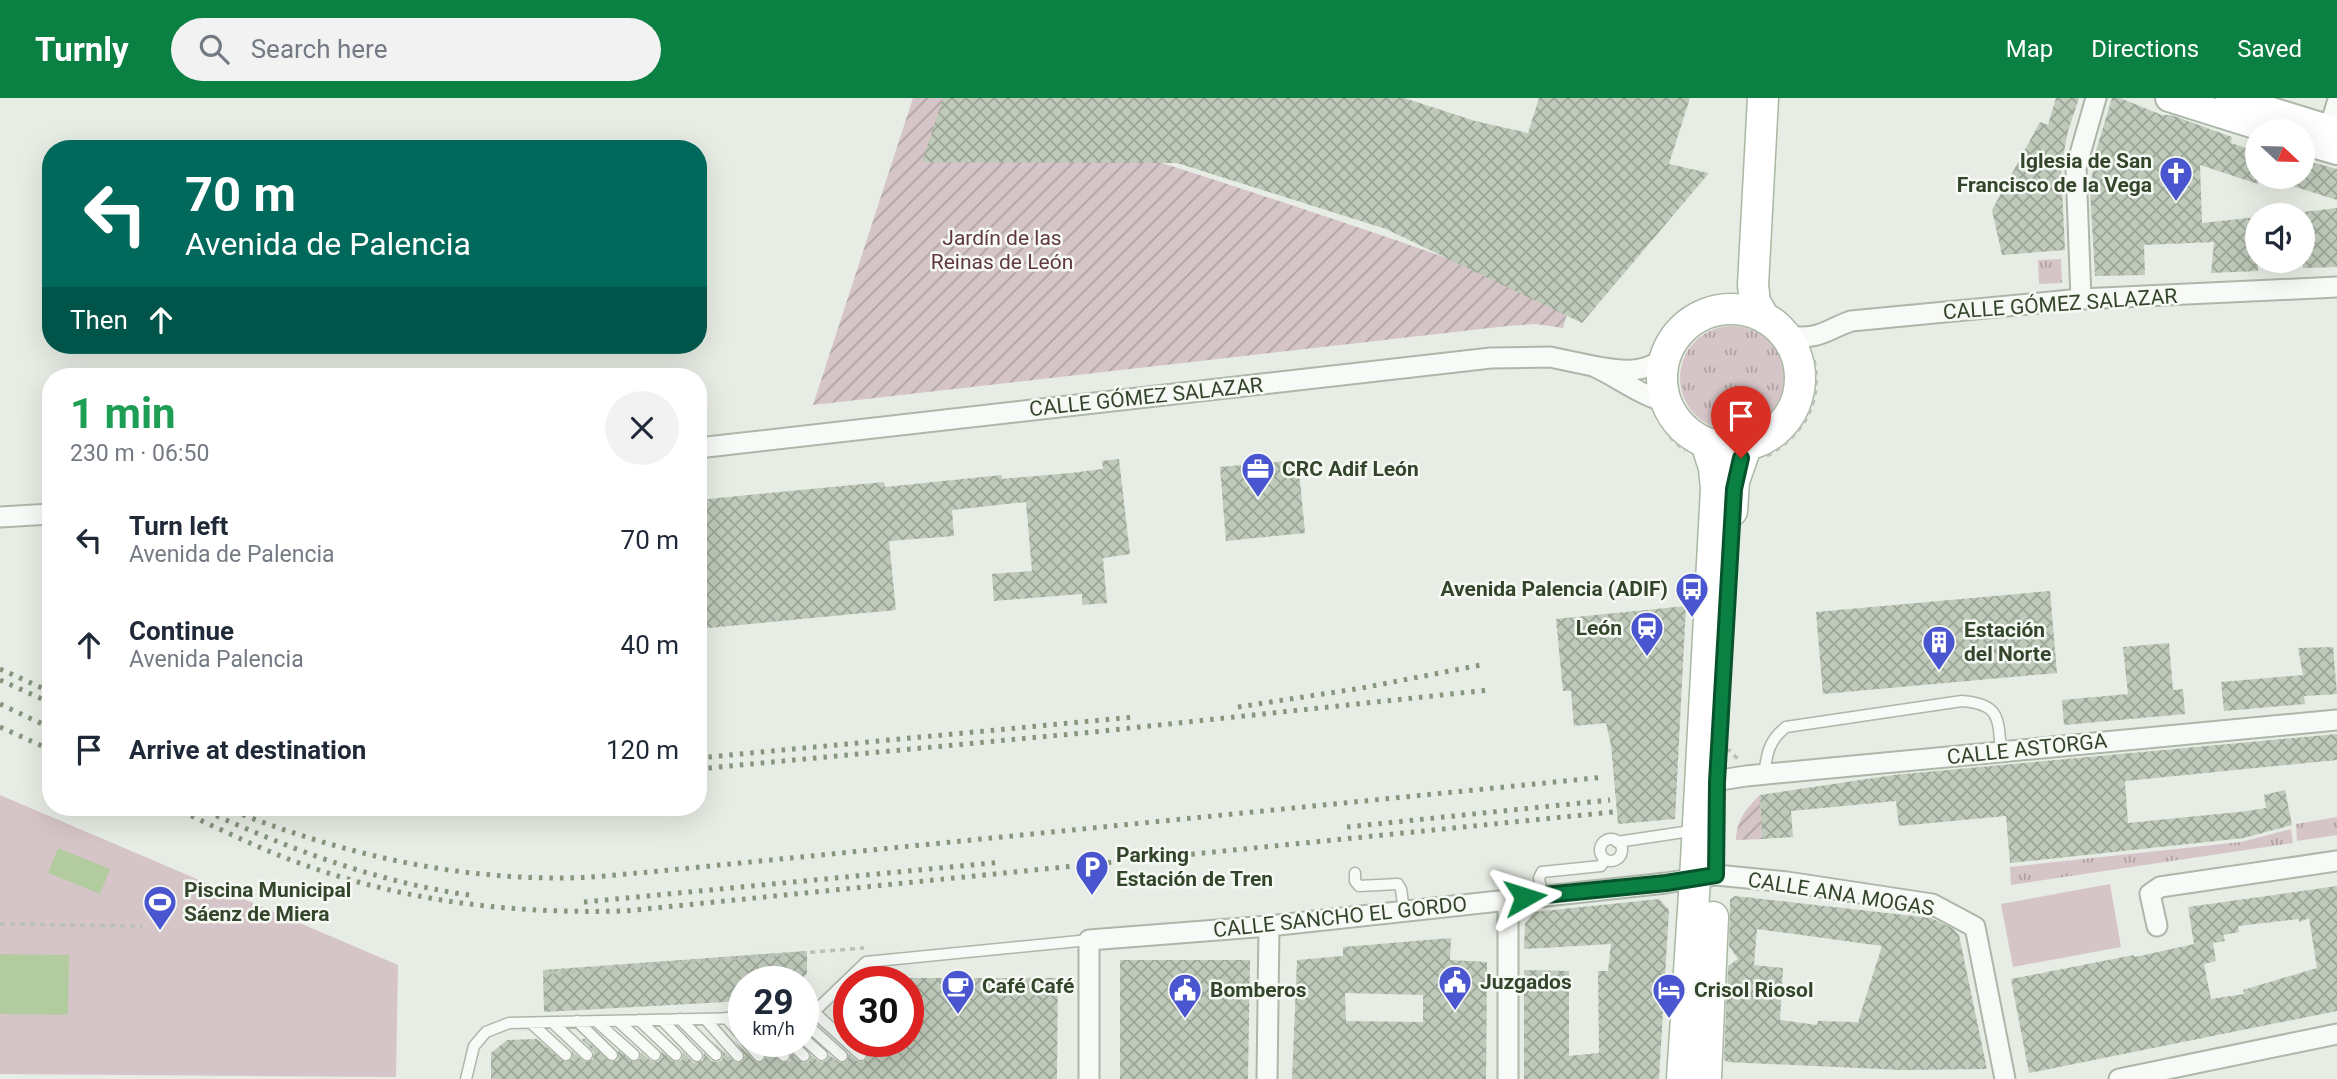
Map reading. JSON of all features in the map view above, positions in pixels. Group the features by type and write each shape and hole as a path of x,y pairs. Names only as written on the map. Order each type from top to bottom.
{"main road":[{"path":"1721,309 1730,297 1736,278 1746,98"},
{"path":"1763,98 1753,285 1755,302 1763,316"},
{"path":"2169,98 2245,122"},
{"path":"2229,98 2326,140"},
{"path":"1697,1079 1706,877 1709,782 1716,488 1714,468 1688,433 1658,400 1664,358 1672,340 1685,325 1702,314 1736,308 1763,316 1799,337 1800,379 1797,398 1789,416 1754,453 1734,481 1709,782 1698,826 1706,877"},
{"path":"1698,449 1723,447 1754,453"}],"street":[{"path":"2081,299 2076,168 2096,98"},
{"path":"2326,140 2337,103"},
{"name":"CALLE GÓMEZ SALAZAR","path":"1799,337 1822,336 1851,321 2081,299 2337,288"},
{"name":"CALLE GÓMEZ SALAZAR","path":"707,447 1491,358 1550,357 1593,366 1638,371 1664,358"},
{"name":"CALLE GÓMEZ SALAZAR","path":"1593,366 1658,400"},
{"path":"0,517 42,515"},
{"name":"CALLE ASTORGA","path":"1709,782 1764,774 2337,720"},
{"path":"2157,926 2150,894 2160,887 2337,861"},
{"name":"CALLE SANCHO EL GORDO","path":"1089,940 1269,926 1706,877"},
{"name":"CALLE ANA MOGAS","path":"1706,877 1787,882 1932,904 1975,927 2006,1079"},
{"path":"1508,899 1508,1079"},
{"path":"1267,1079 1269,926"},
{"path":"1088,1079 1089,940"},
{"path":"2119,1079 2337,1034"}],"lane":[{"path":"1764,774 1770,743 1776,734 1786,727 1962,701 1977,702 1990,708 1998,721 2001,752"},
{"path":"1617,842 1684,832 1698,826"},
{"path":"1611,839 1621,848 1620,855 1612,861 1605,859 1600,851 1601,845 1611,839"},
{"path":"1542,895 1539,878 1542,872 1601,866 1605,859"},
{"path":"1355,873 1355,881 1359,886 1398,884 1404,911"},
{"path":"819,1004 866,962 1089,940"},
{"path":"705,1018 728,1044"},
{"path":"466,1079 474,1046 486,1032 509,1023 705,1018 726,1018 728,1020"},
{"path":"680,1019 716,1055"},
{"path":"618,1020 655,1055"},
{"path":"639,1020 676,1055"},
{"path":"663,1020 697,1056"},
{"path":"578,1021 612,1055"},
{"path":"596,1021 634,1055"},
{"path":"552,1022 587,1055"},
{"path":"531,1023 566,1055"},
{"path":"819,1023 833,1034"},
{"path":"819,1035 833,1048"},
{"path":"819,1052 822,1055"}],"path":[{"path":"1754,453 1779,449 1795,436 1806,421 1814,401 1816,366 1799,337"},
{"path":"1658,400 1663,428 1679,447 1698,449"},
{"path":"1729,750 1737,757"},
{"path":"0,924 142,926"},
{"path":"551,973 875,947"}],"green space":[{"name":"Jardín de las Reinas de León","path":"913,98 959,98 1419,248 1570,303 1563,328 1536,324 1507,326 813,405"},
{"path":"2061,259 2062,283 2039,284 2038,260"},
{"path":"1732,326 1752,330 1769,341 1780,358 1784,378 1780,398 1769,415 1752,426 1732,430 1712,426 1695,415 1684,398 1680,378 1684,358 1695,341 1712,330"},
{"name":"Piscina Municipal Sáenz de Miera","path":"0,795 42,813 42,816 49,816 398,965 396,1077 0,1074"},
{"path":"1760,795 1762,839 1736,840 1743,815"},
{"path":"2337,817 2337,835 2297,841 2296,824"},
{"path":"2291,829 2293,843 2011,885 2010,867 2241,842"},
{"path":"2110,884 2121,947 2013,967 2001,904"}],"shaded area":[{"path":"58,848 110,869 100,894 48,873"},
{"path":"0,954 69,955 68,1015 0,1014"}],"building":[{"path":"943,98 1404,98 1475,121 1528,133 1539,98 1690,98 1669,164 1709,173 1582,323 1386,229 1177,163 922,162"},
{"path":"2056,98 2079,98 2068,131 2061,168 2065,250 2002,255 1992,210 2040,122 2048,125"},
{"path":"2112,98 2120,98 2162,115 2171,115 2232,137 2231,143 2245,148 2245,180 2200,165 2202,223 2245,218 2245,272 2211,273 2214,242 2144,245 2145,275 2095,276 2090,190 2095,154"},
{"path":"2315,163 2337,169 2337,200 2302,189 2315,189"},
{"path":"2337,208 2337,267 2315,268 2315,211"},
{"path":"1119,459 1130,554 1103,558 1107,603 1082,605 1082,594 994,601 992,574 1032,571 1026,502 952,510 954,536 889,541 896,610 707,628 707,499 884,482 885,487 1002,475 1002,479 1071,473 1103,469 1102,461"},
{"path":"1298,460 1305,533 1226,541 1220,467"},
{"path":"2050,591 2057,673 1823,694 1816,612"},
{"name":"León","path":"1686,606 1675,819 1618,824 1611,745 1606,723 1574,726 1571,691 1563,691 1556,619"},
{"path":"2169,643 2173,690 2183,689 2185,714 2064,725 2062,700 2128,694 2123,647"},
{"path":"2333,647 2337,694 2304,696 2305,704 2224,711 2221,682 2303,675 2298,648"},
{"path":"2337,734 2337,760 2125,781 2128,823 2266,808 2264,795 2285,790 2292,825 2244,838 2010,863 2006,816 1899,826 1896,801 1791,811 1793,837 1762,839 1760,795 1894,775"},
{"path":"2337,886 2337,1011 2029,1073 2011,979 2194,944 2188,907","holes":["2309,918 2317,968 2243,990 2244,994 2211,999 2204,964 2216,961 2213,943 2225,941 2223,935 2239,932 2238,926 2299,919 2299,922"]},
{"path":"1735,896 1931,918 1952,928 1959,935 1987,1069 1902,1070 1727,1062 1724,1059 1728,966 1738,959 1729,946 1730,899","holes":["1757,929 1882,946 1858,1022 1818,1021 1817,1025 1780,1020 1783,968 1754,965"]},
{"path":"1659,899 1669,910 1659,1079 1524,1079 1524,970 1569,971 1569,1056 1599,1053 1598,971 1608,971 1611,944 1524,949 1525,924 1534,912"},
{"name":"Juzgados","path":"1451,938 1450,960 1487,962 1486,1079 1292,1079 1297,960 1343,956 1343,947","holes":["1345,993 1423,995 1423,1022 1346,1021"]},
{"path":"807,951 807,966 728,966 728,1002 544,1012 543,970"},
{"name":"Bomberos","path":"1120,960 1250,960 1248,1079 1120,1079"},
{"path":"924,978 1058,978 1057,1079 491,1079 491,1053 507,1040 537,1039 565,1062 572,1059 572,1051 585,1062 593,1060 594,1052 581,1039 585,1039 611,1062 618,1060 618,1050 633,1062 640,1059 641,1052 651,1061 658,1062 662,1057 661,1051 675,1062 682,1060 683,1052 694,1063 703,1061 704,1053 711,1061 717,1062 722,1060 723,1054 712,1041 736,1063 742,1062 744,1057 751,1057 757,1063 764,1061 765,1057 776,1057 783,1063 790,1061 790,1057 796,1057 803,1063 809,1062 810,1057 824,1062 829,1055 840,1063 847,1061 848,1057 863,1062 867,1059 924,1057"}],"railway":[{"path":"1238,707 1362,688 1486,664"},
{"path":"0,669 42,688"},
{"path":"0,680 42,699"},
{"path":"707,768 1093,732 1489,690"},
{"path":"0,704 42,724"},
{"path":"707,757 1134,717"},
{"path":"0,727 42,746"},
{"path":"246,816 348,849 433,868 477,874 576,878 1605,777"},
{"path":"1347,827 1610,800"},
{"path":"192,816 283,857 339,876 419,896 460,903 542,910 625,911 1613,812"},
{"path":"218,816 299,850 368,873 476,896"},
{"path":"584,902 1002,862"}],"place":[{"name":"Iglesia de San Francisco de la Vega","path":"2176,203"},
{"name":"CRC Adif León","path":"1258,499"},
{"name":"Avenida Palencia (ADIF)","path":"1692,619"},
{"name":"León","path":"1647,658"},
{"name":"Estación del Norte","path":"1939,672"},
{"name":"Parking Estación de Tren","path":"1092,897"},
{"name":"Piscina Municipal Sáenz de Miera","path":"160,932"},
{"name":"Juzgados","path":"1455,1012"},
{"name":"Café Café","path":"958,1016"},
{"name":"Bomberos","path":"1185,1020"},
{"name":"Crisol Riosol","path":"1669,1020"}],"route":[{"path":"1525,897 1666,883 1716,875 1717,782 1734,481 1741,458"}]}
